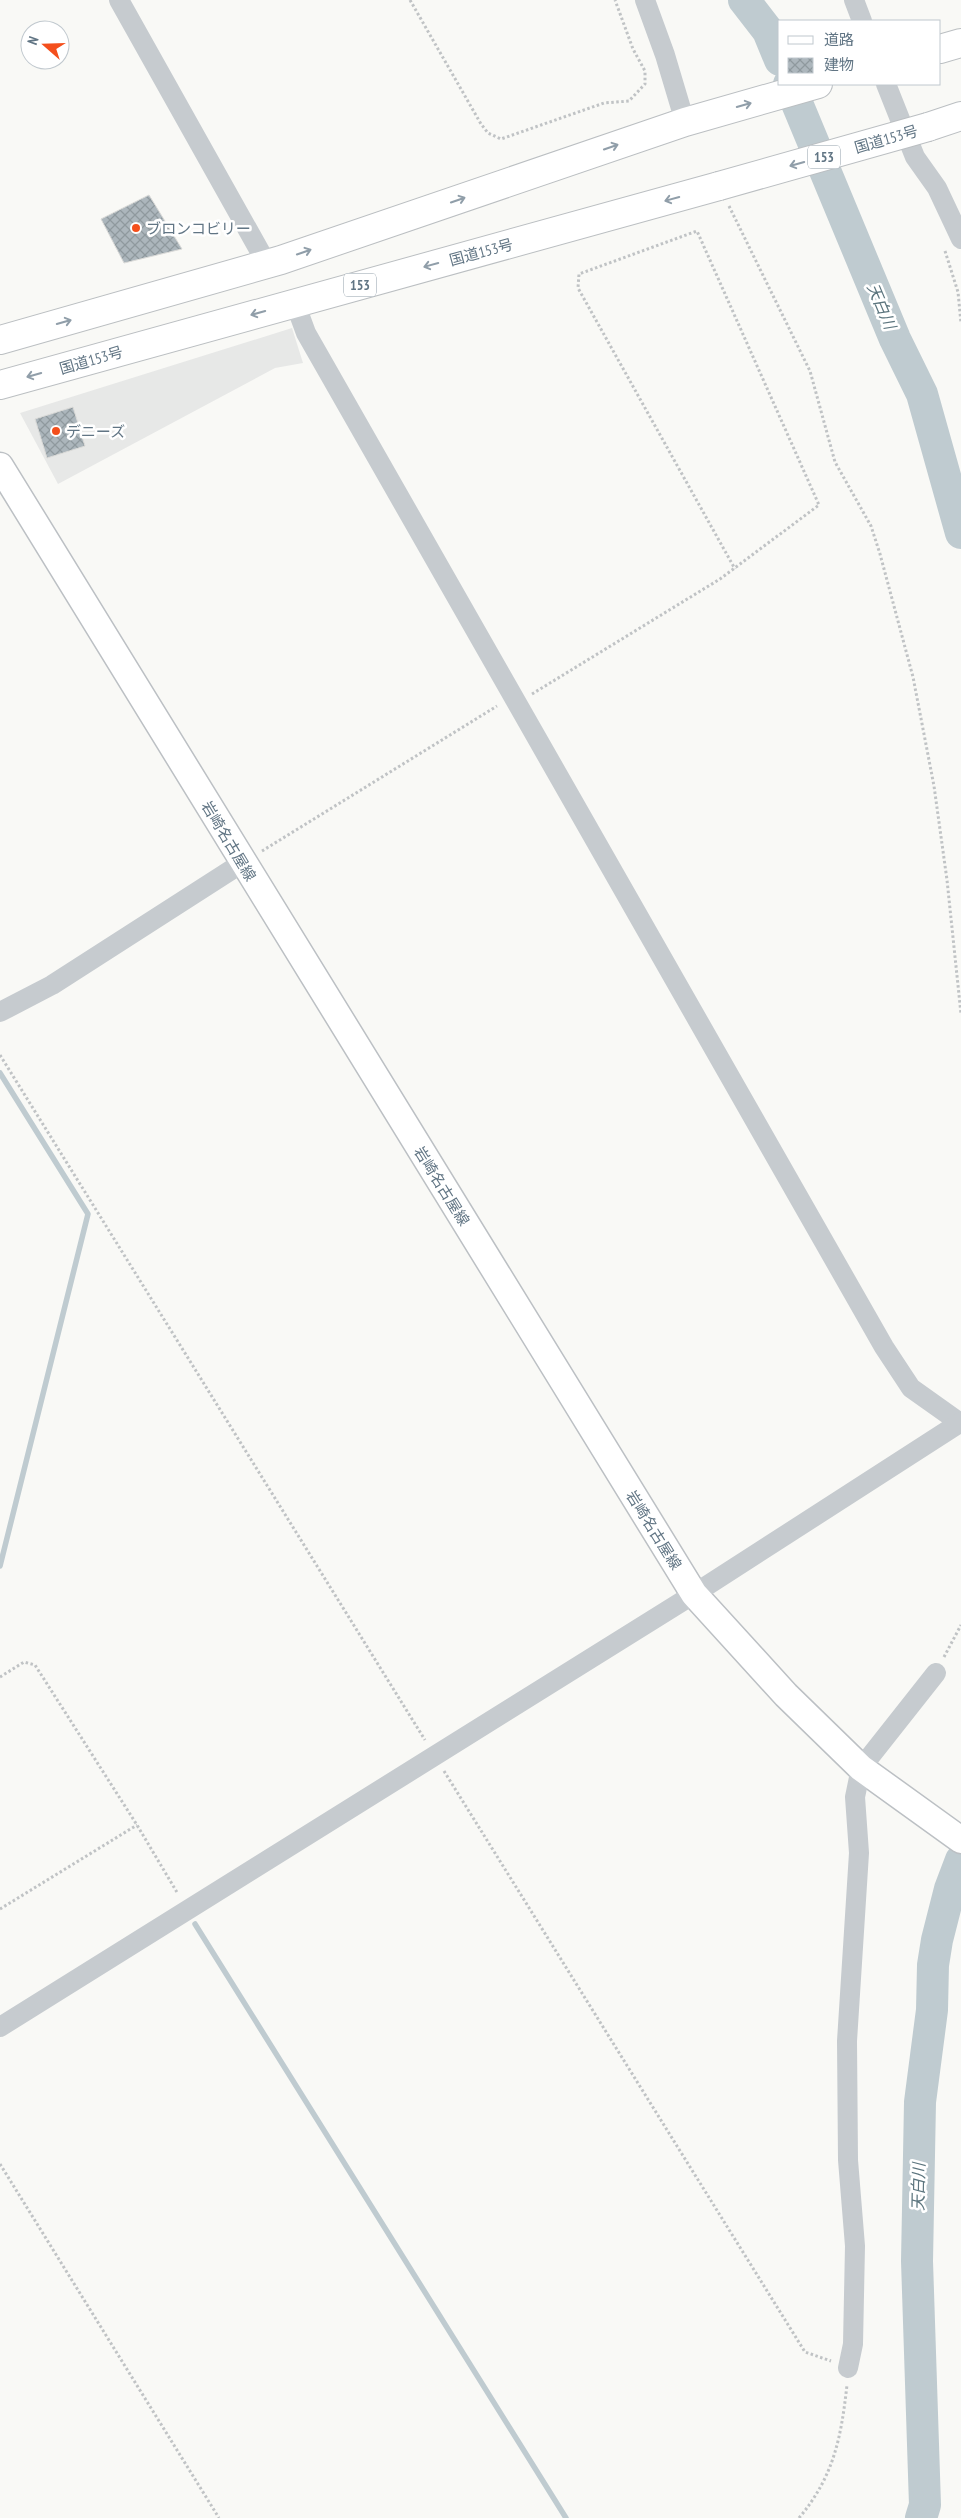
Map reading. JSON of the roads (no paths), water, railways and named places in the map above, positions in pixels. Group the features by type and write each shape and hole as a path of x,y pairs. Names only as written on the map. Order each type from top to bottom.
{"highway":[{"path":"941,49 961,43"},
{"path":"0,340 267,264 691,120 814,85"},
{"name":"国道153号","path":"0,385 928,128 961,116"}],"main road":[{"name":"岩崎名古屋線","path":"0,466 242,863 694,1594 786,1695 861,1768 961,1840"}],"street":[{"path":"119,0 267,264"},
{"path":"645,0 691,120"},
{"path":"854,0 862,20"},
{"path":"886,85 915,157 937,188 961,239"},
{"path":"0,2027 694,1594 960,1422 911,1388 884,1347 306,333 294,303"},
{"path":"0,1012 52,984 242,863"},
{"path":"848,2368 853,2344 855,2246 848,2160 847,2041 859,1853 855,1797 861,1768 936,1673"}],"waterway":[{"name":"天白川","path":"744,0 768,31 778,55"},
{"name":"天白川","path":"789,85 895,339 922,394 961,533"},
{"path":"0,1073 88,1214 0,1566"},
{"name":"天白川","path":"921,2518 925,2505 917,2261 920,2102 932,2010 933,1965 937,1940 950,1889 961,1860"},
{"path":"195,1924 566,2518"}],"place":[{"name":"ブロンコビリー","path":"136,228"},
{"name":"デニーズ","path":"56,431"}]}
